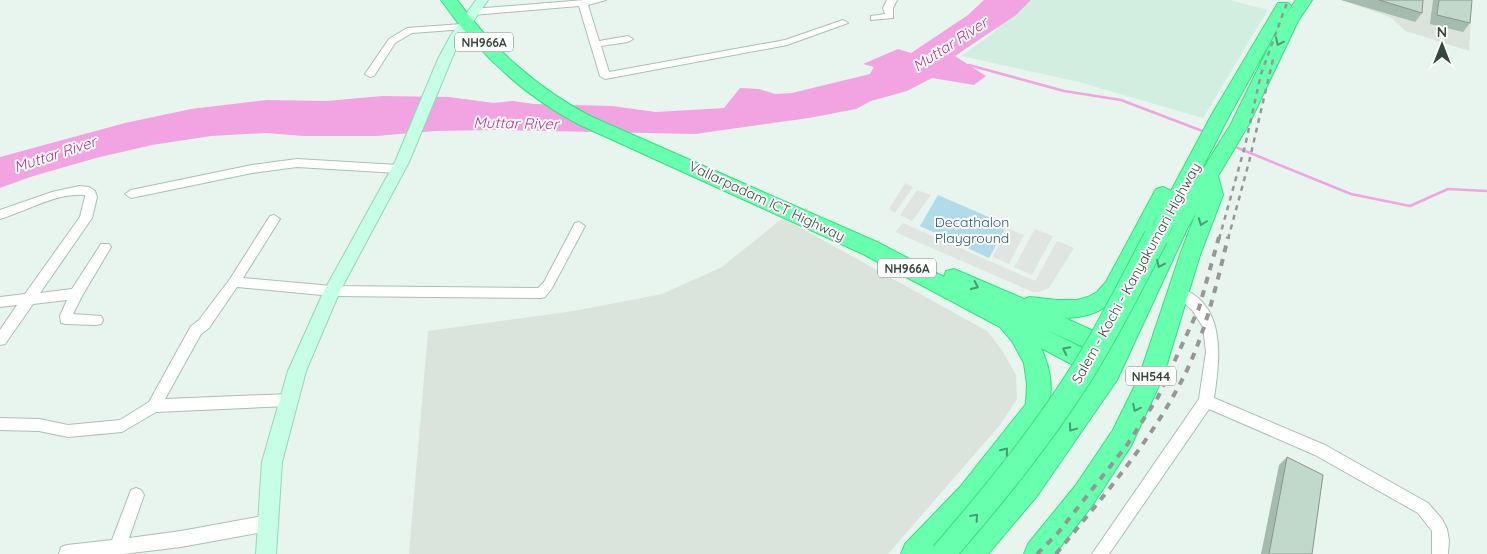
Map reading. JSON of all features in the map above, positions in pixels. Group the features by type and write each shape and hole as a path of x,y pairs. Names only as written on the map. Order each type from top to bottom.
{"highway":[{"name":"Vallarpadam ICT Highway","path":"449,0 469,12 497,40 528,78"},
{"name":"Salem - Kochi - Kanyakumari Highway","path":"943,554 1015,471 1067,396 1102,338 1220,116 1288,0"},
{"name":"Salem - Kochi - Kanyakumari Highway","path":"971,554 1028,487 1078,419 1114,363 1177,228 1240,124 1290,21 1304,0"},
{"name":"Vallarpadam ICT Highway","path":"469,12 488,45 559,107 586,121 705,167 870,248 1114,363"},
{"name":"NH544","path":"1038,554 1085,494 1122,438 1151,377 1190,255 1213,195 1215,167"},
{"path":"915,554 969,496 1037,408 1040,391 1039,370 1032,351 1005,310 1084,307 1102,300 1114,288 1164,193 1181,187"}],"main road":[{"path":"266,554 272,462 297,371 332,291 400,165 444,60 469,12"},
{"path":"453,42 488,45"}],"street":[{"path":"370,74 392,41 410,30 469,12 601,0"},
{"path":"874,18 890,16 888,8 892,0"},
{"path":"583,3 605,76 787,42 843,23"},
{"path":"596,44 628,39"},
{"path":"131,194 252,169 297,163 400,165"},
{"path":"0,215 54,196 80,190 89,191 91,197 86,218 27,299 0,340"},
{"path":"0,424 39,425 68,431 122,426 154,406 196,330 204,324 234,282 274,219"},
{"path":"234,282 332,291 541,293 548,285 579,226"},
{"path":"96,320 66,319 67,312 76,294 104,247"},
{"path":"1100,554 1206,401 1213,352 1208,325 1204,314 1196,304 1178,292"},
{"path":"0,302 76,294"},
{"path":"154,406 289,400"},
{"path":"1206,401 1320,450 1423,508 1436,521 1443,536 1440,554"},
{"path":"117,548 136,495"},
{"path":"67,553 117,548 268,524"}],"shaded area":[{"path":"1025,0 1230,0 1268,10 1203,118 1079,82 961,56 992,34"},
{"path":"1341,0 1472,0 1469,51 1406,31 1390,17"},
{"path":"905,183 913,187 895,213 889,209"},
{"path":"917,190 931,195 912,221 900,215"},
{"path":"783,218 987,331 1002,350 1016,375 1017,399 1000,425 888,554 409,554 428,331 574,311 662,294 722,267"},
{"path":"903,223 1035,281 1057,241 1074,248 1049,288 1033,292 895,232"},
{"path":"1007,228 1024,235 1009,264 993,257"},
{"path":"1035,229 1053,236 1032,275 1014,267"}],"green space":[{"name":"Decathalon Playground","path":"938,195 1007,225 989,258 920,226"}],"water":[{"name":"Muttar River","path":"984,0 1031,0 1016,15 955,56 986,76 974,85 932,78 907,91 871,101 856,109 809,118 695,134 496,130 435,131 376,136 304,136 266,133 211,136 152,145 96,158 30,177 0,188 0,157 125,123 191,109 267,100 327,101 382,96 449,97 494,103 513,101 534,104 612,106 656,112 724,108 740,88 759,89 775,94 792,93 870,74 874,67 863,64 898,49 911,53 968,15"}],"building":[{"path":"1379,0 1423,0 1422,13"},
{"path":"1439,0 1472,0 1470,23 1437,15"},
{"path":"1287,457 1323,475 1312,554 1269,554"}],"waterway":[{"path":"969,65 1064,91 1121,100 1205,132"},
{"path":"1233,146 1351,194 1410,206 1448,189 1487,191"}],"railway":[{"path":"1219,239 1245,146 1261,74 1288,0"},
{"path":"1228,239 1249,162 1274,55"},
{"path":"1037,554 1057,534 1127,445 1158,397 1199,308 1219,237"},
{"path":"1056,554 1139,450 1181,382 1203,330 1228,237"}]}
